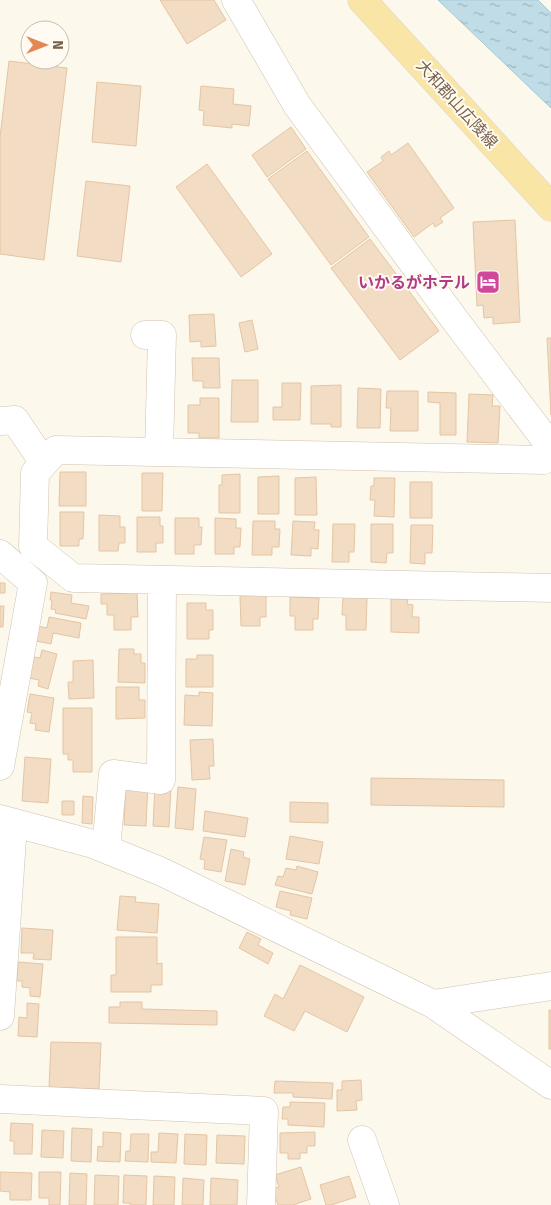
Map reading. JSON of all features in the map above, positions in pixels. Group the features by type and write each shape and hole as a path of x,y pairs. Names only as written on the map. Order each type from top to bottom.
{"main road":[{"name":"大和郡山広陵線","path":"362,0 551,207"}],"street":[{"path":"236,0 297,105 455,320 548,454"},
{"path":"146,334 162,335 159,452"},
{"path":"0,421 15,420 44,462"},
{"path":"548,454 56,450 35,473 33,546 73,578 551,588"},
{"path":"22,574 41,552"},
{"path":"0,554 33,583 0,766"},
{"path":"106,849 112,774 161,780 162,580"},
{"path":"0,1016 10,827 93,844 160,871 433,1004 551,1085"},
{"path":"433,1004 551,986"},
{"path":"0,1099 264,1111 261,1205"},
{"path":"362,1140 385,1205"}],"water":[{"path":"438,0 538,0 551,13 551,108"}],"building":[{"path":"160,0 214,0 226,20 187,44"},
{"path":"9,61 20,62 20,70 67,70 44,260 0,254 0,137"},
{"path":"97,82 141,86 136,146 92,142"},
{"path":"201,86 234,89 233,104 251,106 249,126 232,124 232,128 203,125 204,111 199,110"},
{"path":"291,127 306,149 267,177 252,155"},
{"path":"408,143 454,208 440,218 443,222 435,227 433,223 414,237 367,172 383,161 381,157 389,151 391,155"},
{"path":"307,151 369,237 331,265 268,179"},
{"path":"207,164 272,254 241,277 176,187"},
{"path":"86,181 130,186 121,262 77,256"},
{"path":"515,220 520,322 493,324 493,317 484,318 483,305 477,306 473,222"},
{"path":"370,239 439,331 400,360 331,268"},
{"path":"214,314 216,346 201,347 201,341 190,342 189,315"},
{"path":"252,320 258,349 245,352 239,323"},
{"path":"547,338 551,338 551,415"},
{"path":"192,358 219,358 220,388 203,388 203,381 193,381"},
{"path":"232,380 258,380 258,422 231,422"},
{"path":"282,383 301,383 300,420 273,420 273,407 282,407"},
{"path":"341,385 341,427 331,427 331,424 311,424 311,386"},
{"path":"358,388 381,389 380,428 357,428"},
{"path":"387,391 418,391 418,431 390,431 391,408 386,408"},
{"path":"428,392 456,393 456,435 440,435 440,403 428,402"},
{"path":"469,394 493,395 492,406 500,406 498,443 467,442"},
{"path":"200,398 219,398 219,438 199,438 199,433 188,433 188,405 200,405"},
{"path":"60,472 86,472 86,506 59,506"},
{"path":"142,473 163,473 162,511 142,511"},
{"path":"240,474 240,513 219,513 219,485 222,485 222,475"},
{"path":"279,476 279,514 258,514 258,477"},
{"path":"316,477 317,515 295,515 295,478"},
{"path":"374,478 395,478 394,517 374,516 375,500 370,500 371,486 374,486"},
{"path":"410,482 432,482 432,518 410,518"},
{"path":"60,512 84,512 83,539 79,539 79,546 60,546"},
{"path":"99,515 120,516 120,527 125,527 125,543 119,543 118,551 99,551"},
{"path":"137,517 160,517 160,526 163,526 163,543 156,543 156,552 137,552"},
{"path":"175,518 199,518 199,527 202,527 201,545 194,545 194,554 175,554"},
{"path":"215,518 236,519 236,528 241,528 240,547 234,547 234,554 215,554"},
{"path":"253,521 275,521 275,529 280,529 279,547 272,547 272,555 252,555"},
{"path":"293,521 315,522 314,530 319,530 318,549 311,548 311,556 291,555"},
{"path":"333,524 355,524 354,552 349,552 349,562 332,562"},
{"path":"371,524 393,524 393,553 387,553 386,563 371,562"},
{"path":"411,525 433,525 432,553 425,553 425,564 410,563"},
{"path":"0,583 5,583 5,593 0,593"},
{"path":"51,592 72,595 71,603 89,606 86,619 55,613 56,610 51,609"},
{"path":"137,593 138,617 131,617 131,630 114,630 114,615 107,615 107,604 101,604 101,594"},
{"path":"266,595 266,617 260,617 260,626 241,626 240,596"},
{"path":"290,597 319,598 318,619 313,619 313,630 295,630 295,616 290,616"},
{"path":"343,597 367,598 366,630 346,630 346,615 342,615"},
{"path":"391,599 408,599 407,604 413,605 412,617 419,617 419,633 391,632"},
{"path":"187,603 206,603 206,610 213,610 213,630 209,630 209,639 187,639"},
{"path":"0,606 4,606 3,627 0,627"},
{"path":"49,617 81,623 79,638 53,633 51,644 36,641 38,626 47,628"},
{"path":"119,649 134,649 134,654 141,654 141,663 145,663 145,683 118,682"},
{"path":"42,650 57,654 48,689 38,686 39,680 29,678 34,657 40,658"},
{"path":"197,655 213,655 213,687 186,687 186,659 197,659"},
{"path":"93,660 94,698 69,699 68,682 73,682 73,661"},
{"path":"116,687 139,687 139,700 145,700 145,718 116,719"},
{"path":"199,692 213,693 212,726 184,725 185,695 199,696"},
{"path":"30,694 54,698 49,732 35,730 36,724 30,723 32,713 27,712"},
{"path":"63,708 92,708 92,772 73,772 73,760 68,760 68,754 63,754"},
{"path":"213,739 214,766 209,766 210,779 192,780 190,740"},
{"path":"25,757 51,759 48,803 22,801"},
{"path":"371,778 504,780 504,807 371,805"},
{"path":"126,781 148,782 146,826 124,825"},
{"path":"155,785 171,786 169,827 153,826"},
{"path":"178,787 196,789 193,830 175,828"},
{"path":"83,796 93,797 92,824 82,823"},
{"path":"62,801 74,801 74,815 62,815"},
{"path":"290,802 328,803 328,823 290,822"},
{"path":"205,811 248,818 245,837 203,831"},
{"path":"290,836 323,842 319,864 286,859"},
{"path":"204,837 227,840 221,872 204,869 205,860 200,859"},
{"path":"231,849 244,852 243,857 250,859 245,885 225,881"},
{"path":"297,866 318,872 312,894 275,885 278,876 283,877 286,868 296,870"},
{"path":"280,891 312,898 307,919 290,915 291,911 276,907"},
{"path":"120,896 136,897 135,902 159,904 157,933 117,930"},
{"path":"22,928 53,930 51,960 33,959 34,953 21,953"},
{"path":"247,932 261,939 258,945 273,953 268,964 239,948"},
{"path":"116,937 157,937 157,964 162,963 162,985 151,985 151,992 111,992 111,975 116,975"},
{"path":"18,962 43,964 40,997 30,996 30,988 22,987 22,981 17,981"},
{"path":"300,965 364,997 347,1032 305,1011 294,1031 264,1016 275,994 283,999"},
{"path":"120,1002 142,1002 142,1009 217,1011 217,1025 109,1023 109,1007 120,1007"},
{"path":"27,1003 39,1004 37,1037 18,1036 19,1017 27,1018"},
{"path":"549,1010 551,1010 551,1049 549,1049"},
{"path":"51,1042 101,1043 99,1089 49,1087"},
{"path":"361,1080 362,1100 356,1101 357,1110 337,1111 337,1090 342,1090 342,1081"},
{"path":"275,1081 333,1083 332,1099 293,1097 293,1093 274,1093"},
{"path":"290,1102 325,1103 324,1127 288,1125 288,1119 282,1119 283,1107 290,1107"},
{"path":"11,1123 33,1124 32,1154 14,1154 14,1141 10,1141"},
{"path":"72,1128 92,1129 91,1162 71,1161"},
{"path":"42,1130 64,1131 63,1158 41,1157"},
{"path":"103,1132 121,1133 120,1162 97,1161 98,1146 103,1147"},
{"path":"315,1132 315,1146 307,1146 307,1153 300,1153 300,1159 288,1159 288,1153 280,1153 280,1133"},
{"path":"159,1133 178,1134 176,1163 151,1162 151,1152 158,1152"},
{"path":"131,1134 149,1134 148,1162 125,1161 126,1151 130,1151"},
{"path":"185,1134 207,1135 206,1165 184,1164"},
{"path":"217,1135 245,1136 244,1164 216,1163"},
{"path":"301,1167 311,1199 293,1205 278,1205 272,1189 279,1187 275,1175"},
{"path":"0,1172 32,1173 31,1200 10,1200 10,1192 0,1191"},
{"path":"39,1172 61,1172 60,1205 49,1205 49,1198 39,1198"},
{"path":"70,1173 87,1174 86,1205 69,1205"},
{"path":"95,1175 119,1176 118,1205 94,1205"},
{"path":"124,1175 147,1176 146,1205 123,1203"},
{"path":"154,1176 175,1177 174,1205 153,1205"},
{"path":"349,1176 356,1197 326,1205 320,1185"},
{"path":"183,1178 204,1180 203,1205 182,1205"},
{"path":"211,1178 238,1180 237,1205 210,1205"}],"place":[{"name":"いかるがホテル","path":"488,282"}]}
